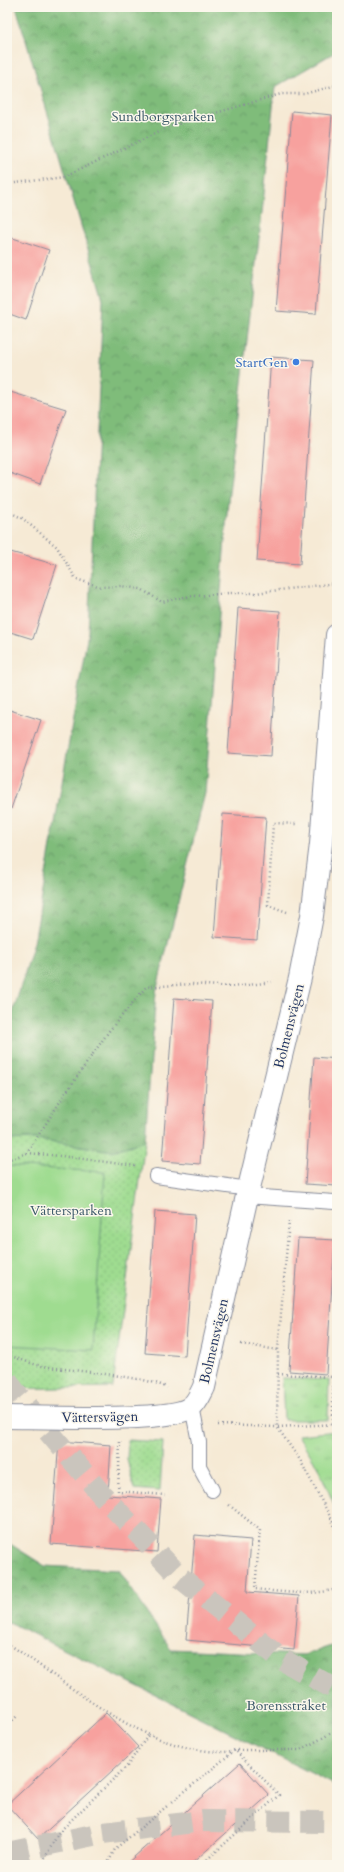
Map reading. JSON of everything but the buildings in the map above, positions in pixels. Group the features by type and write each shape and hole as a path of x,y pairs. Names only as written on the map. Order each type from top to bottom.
{"street":[{"name":"Bolmensvägen","path":"192,1407 204,1387 248,1193 300,978 312,916 321,844 337,635"},
{"name":"Vättersvägen","path":"7,1417 121,1418 179,1414 192,1407"}],"lane":[{"path":"156,1176 291,1200 334,1202"},
{"path":"192,1407 199,1442 199,1466 212,1490"}],"path":[{"path":"7,184 64,177 171,126 281,94 304,94 337,85"},
{"path":"7,511 22,518 57,547 76,580 101,587 122,586 140,589 162,602 184,597 229,593 255,593 337,583"},
{"path":"292,913 268,905 273,823 300,825"},
{"path":"27,1153 65,1094 109,1031 146,987 192,984 232,987 300,978"},
{"path":"7,1160 27,1153 61,1156 144,1167 156,1176"},
{"path":"291,1200 278,1350 277,1427 300,1460 335,1524 337,1538"},
{"path":"214,1342 278,1350"},
{"path":"7,1355 40,1365 162,1384 219,1425 277,1427 337,1424"},
{"path":"278,1374 333,1377 333,1425"},
{"path":"121,1418 118,1491 165,1496"},
{"path":"212,1490 260,1530 255,1589 326,1592 337,1589"},
{"path":"7,1643 87,1699 149,1734 191,1749 227,1753 235,1750 300,1750 337,1730"},
{"path":"7,1726 18,1715"},
{"path":"41,1865 59,1832 127,1766 149,1734"},
{"path":"107,1865 116,1849 235,1750"},
{"path":"201,1865 279,1795 235,1750"}],"green space":[{"name":"Sundborgsparken","path":"16,7 337,7 337,51 275,87 263,204 228,501 205,793 156,992 145,1141 112,1151 36,1139 7,1140 7,1032 34,943 88,633 103,299"},
{"name":"Vättersparken","path":"36,1139 112,1151 145,1141 113,1387 7,1389 7,1140"},
{"path":"8,1166 105,1172 93,1350 7,1345"},
{"path":"282,1378 329,1380 328,1420 284,1420"},
{"path":"337,1431 337,1511 318,1467 298,1435"},
{"path":"128,1440 163,1442 160,1491 134,1489 127,1459"},
{"name":"Borensstråket","path":"7,1542 45,1566 119,1570 171,1649 304,1655 337,1644 337,1786 9,1622 7,1624"}],"tunnel":[{"path":"7,1380 15,1392 102,1495 181,1578 281,1659 337,1690"},
{"path":"7,1853 103,1833 203,1821 337,1822"}],"place":[{"name":"StartGen","path":"296,362"}]}
